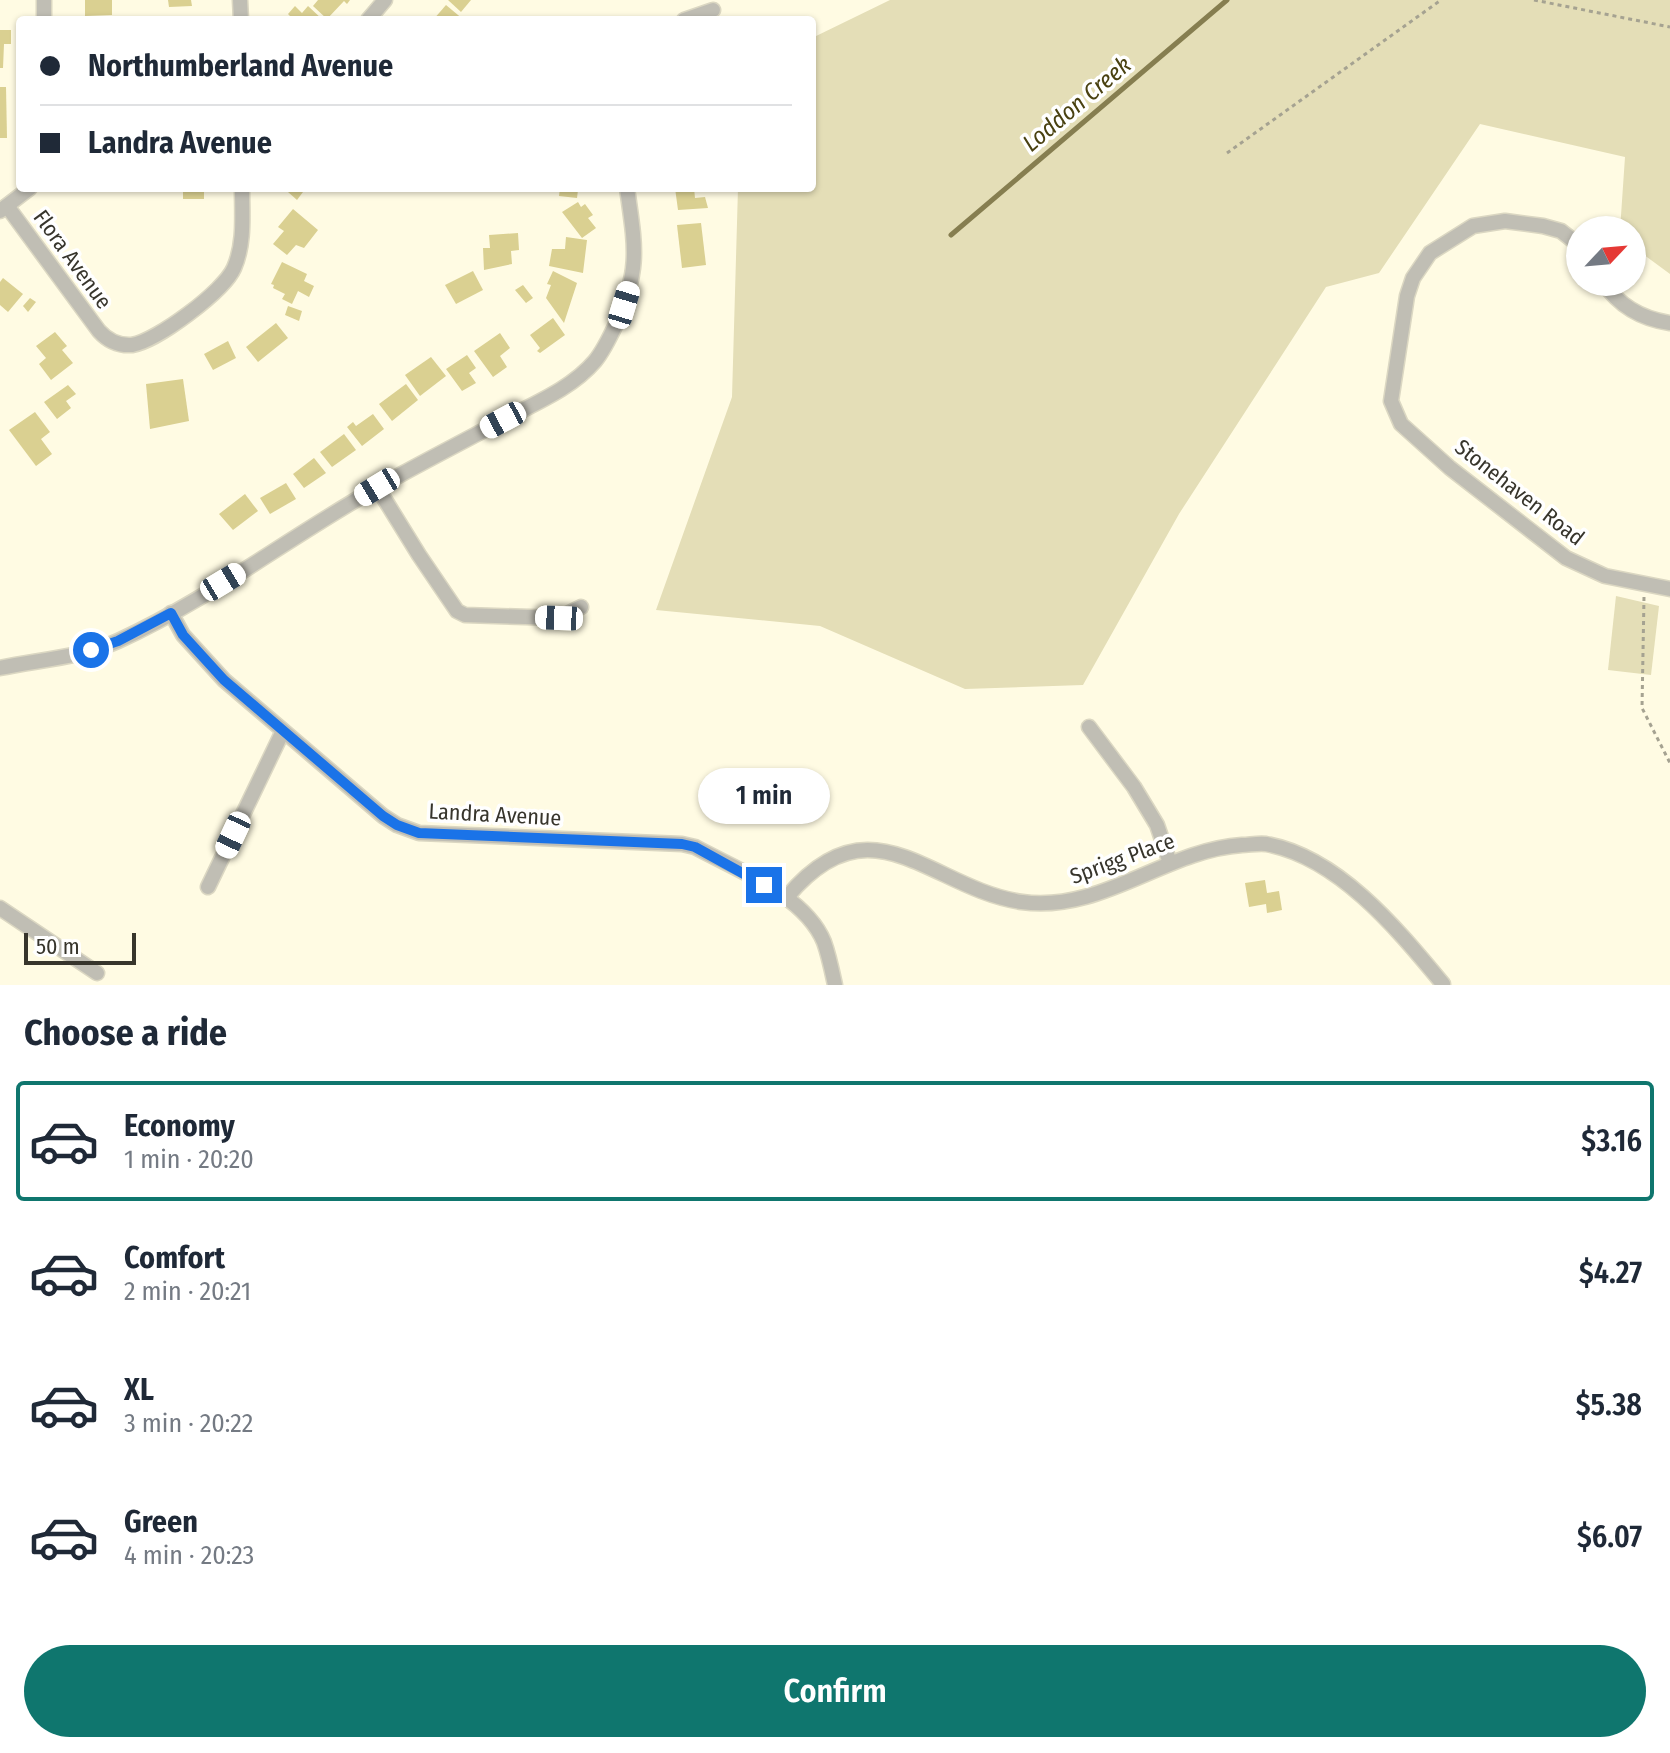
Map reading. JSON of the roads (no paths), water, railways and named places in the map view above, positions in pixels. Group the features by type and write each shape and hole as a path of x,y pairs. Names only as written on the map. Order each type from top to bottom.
{"street":[{"path":"371,16 385,0"},
{"path":"696,16 713,10"},
{"path":"4,209 25,192"},
{"name":"Flora Avenue","path":"4,209 99,331 112,342 132,345 154,337 228,280 240,249 242,192"},
{"path":"0,668 103,647 171,613 377,487 553,394 581,375 596,361 607,343 634,274 635,244 628,192"},
{"name":"Stonehaven Road","path":"1566,235 1543,226 1505,221 1473,226 1430,253 1413,278 1391,401 1401,424 1450,468 1566,558 1605,576 1670,589"},
{"path":"1615,296 1635,313 1650,320 1670,323"},
{"path":"377,487 457,611 465,615 559,618 581,607"},
{"name":"Landra Avenue","path":"171,613 183,635 224,680 397,825 419,833 695,847 787,897 818,930 835,985"},
{"path":"1089,727 1134,787 1157,825 1170,863"},
{"path":"208,887 283,731"},
{"name":"Sprigg Place","path":"787,897 817,867 840,854 870,851 897,853 979,889 1021,902 1059,902 1085,898 1170,863 1222,846 1265,844 1308,859 1357,890 1402,935 1443,984"},
{"path":"0,908 97,973"}],"waterway":[{"name":"Loddon Creek","path":"951,235 1227,0"}]}
